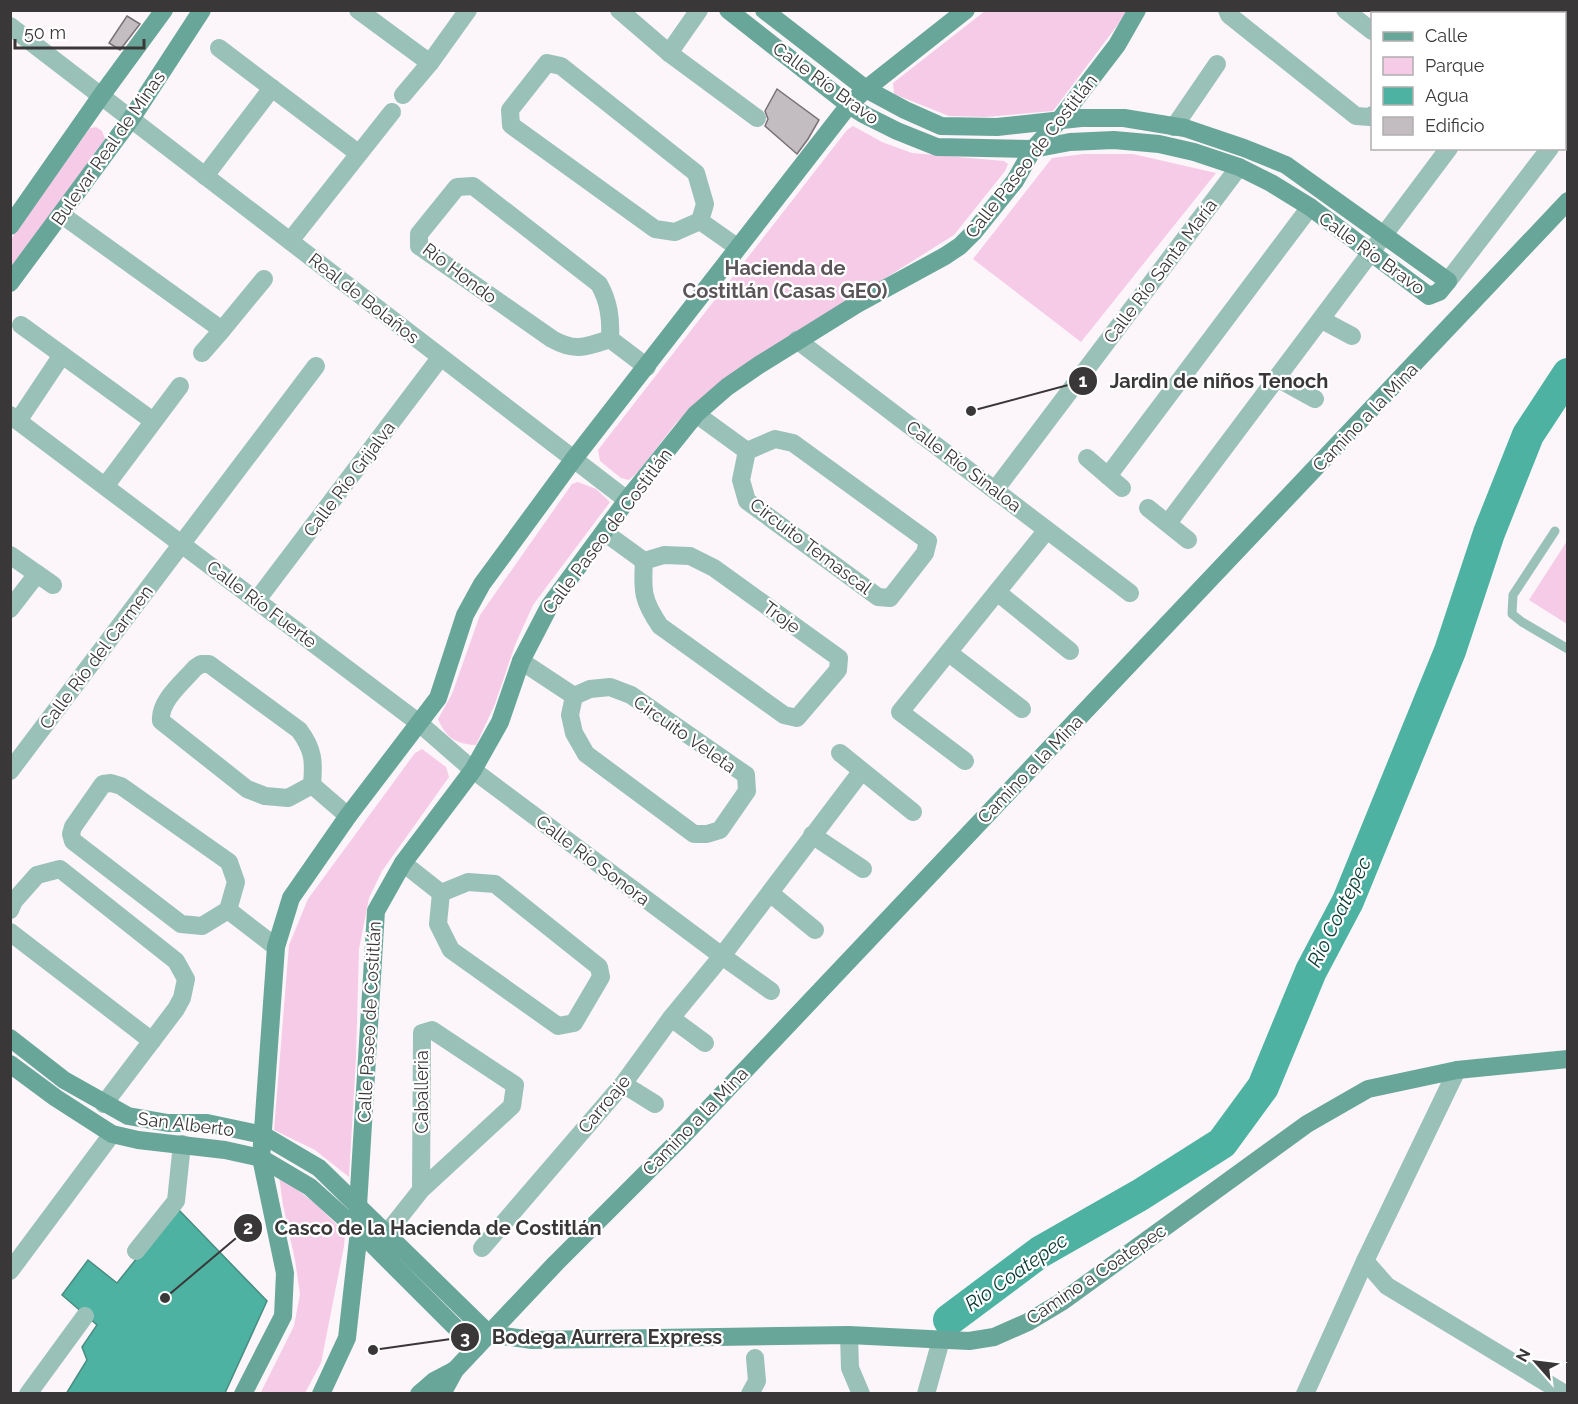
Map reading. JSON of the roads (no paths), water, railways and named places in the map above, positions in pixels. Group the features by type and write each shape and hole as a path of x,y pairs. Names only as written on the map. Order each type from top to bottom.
{"street":[{"name":"Bulevar Real de Minas","path":"10,226 164,10"},
{"name":"Bulevar Real de Minas","path":"10,283 131,119 202,10"},
{"path":"358,10 430,63"},
{"path":"403,95 430,63 468,10"},
{"path":"619,10 669,53 757,118"},
{"path":"669,53 699,10"},
{"name":"Calle Río Bravo","path":"728,10 849,105 897,131 937,147 1033,149 1071,142 1114,140 1159,144 1194,152 1239,167 1271,183 1310,207 1429,296 1439,292 1448,281 1286,165 1244,148 1185,128 1124,118 1088,117 997,127 941,126 866,89 764,10"},
{"name":"Calle Paseo de Costitlán","path":"321,1394 347,1338 359,1232 358,1206 376,911 403,863 473,770 500,722 521,661 550,605 627,500 696,414 727,387 797,340 960,246 1015,181 1033,149 1058,122 1117,45 1137,10"},
{"path":"1227,10 1229,15 1356,116 1371,116"},
{"path":"1346,10 1371,30"},
{"path":"243,1394 284,1316 285,1273 261,1158 276,947 291,898 348,816 438,698 465,615 482,584 573,460 849,105 964,11"},
{"name":"Real de Bolaños","path":"10,26 627,500"},
{"path":"219,48 358,153"},
{"path":"547,63 561,66 696,173 705,204 700,221 675,232 655,229 511,125 510,110 547,63"},
{"path":"1174,127 1217,64"},
{"path":"205,176 272,88"},
{"path":"290,241 392,112"},
{"path":"1168,523 1448,150"},
{"path":"1448,281 1548,150"},
{"name":"Calle Río Santa María","path":"995,490 1239,167"},
{"name":"Rio Hondo","path":"473,186 599,284 607,298 611,319 610,339 588,346 567,347 552,339 419,246 419,234 457,187 473,186"},
{"name":"Camino a la Mina","path":"489,1334 685,1133 1568,201"},
{"path":"1087,458 1115,482 1310,207"},
{"path":"62,215 222,330"},
{"path":"700,221 737,248"},
{"path":"202,353 264,279"},
{"path":"1322,320 1352,336"},
{"path":"21,325 153,421"},
{"path":"610,339 647,367"},
{"name":"Calle Río Sinaloa","path":"797,340 1130,592"},
{"path":"14,418 62,355"},
{"name":"Calle Río Grijalva","path":"257,600 440,358"},
{"name":"Calle Río del Carmen","path":"10,771 316,366"},
{"path":"1277,378 1315,399"},
{"path":"106,485 180,386"},
{"path":"696,414 747,452"},
{"name":"Calle Río Fuerte","path":"14,418 106,485 419,723"},
{"name":"Circuito Temascal","path":"775,440 793,443 928,541 926,553 890,598 879,597 747,501 741,480 747,452 775,440"},
{"path":"1148,508 1188,540"},
{"path":"965,761 900,712 1047,530"},
{"path":"604,532 644,561"},
{"path":"10,555 53,585"},
{"name":"Troje","path":"664,555 690,556 714,568 839,658 838,670 797,718 784,715 660,626 647,606 643,582 644,561 664,555"},
{"path":"10,609 37,574"},
{"path":"997,592 1070,651"},
{"path":"949,653 1022,709"},
{"path":"521,661 574,696"},
{"path":"201,664 209,664 299,730 309,743 314,763 312,786 288,798 265,796 247,789 161,721 160,713 164,704 195,668 201,664"},
{"name":"Circuito Veleta","path":"610,687 631,695 746,775 747,791 720,830 707,834 694,834 586,754 574,733 570,715 574,696 590,689 610,687"},
{"name":"Calle Río Sonora","path":"419,723 473,770 771,991"},
{"path":"840,753 913,812"},
{"name":"Carroaje","path":"482,1248 623,1084 671,1018 722,956 861,772"},
{"path":"111,783 121,786 229,862 236,882 228,910 202,926 181,924 73,841 71,834 73,826 103,784 111,783"},
{"path":"312,786 348,816"},
{"path":"812,836 863,869"},
{"path":"403,863 441,893"},
{"path":"10,910 14,901 37,875 60,868 176,961 186,979 182,998 153,1041 104,1104"},
{"path":"468,882 495,884 591,959 598,967 601,977 574,1023 558,1026 451,950 438,924 441,893 468,882"},
{"path":"770,892 815,930"},
{"path":"228,910 276,947"},
{"path":"10,932 153,1041"},
{"path":"671,1018 705,1043"},
{"name":"Caballeria","path":"387,1233 421,1190 512,1106 515,1085 432,1029 422,1034 421,1190"},
{"name":"San Alberto","path":"10,1038 64,1080 128,1116 168,1122 207,1123 263,1135 319,1168 489,1334"},
{"name":"Camino a Coatepec","path":"489,1334 532,1340 849,1335 969,1341 994,1337 1037,1317 1080,1289 1307,1124 1368,1089 1457,1070 1568,1059"},
{"name":"San Alberto","path":"10,1064 56,1098 112,1134 138,1140 225,1150 261,1158 310,1187 359,1232 476,1348"},
{"path":"1305,1394 1365,1261 1457,1070"},
{"path":"623,1084 656,1104"},
{"path":"10,1271 112,1134"},
{"path":"136,1251 176,1201 182,1144"},
{"path":"1365,1261 1387,1286 1565,1394"},
{"path":"28,1394 85,1316"},
{"path":"442,1394 455,1370 489,1334"},
{"path":"849,1335 850,1368 861,1394"},
{"path":"926,1394 941,1340"},
{"path":"750,1394 757,1382 755,1358"},
{"path":"419,1394 434,1381 455,1370"}],"lane":[{"path":"1555,531 1513,595 1512,614 1568,649"}],"water":[{"path":"177,1208 267,1301 225,1393 66,1394 87,1360 82,1347 97,1325 62,1295 88,1260 117,1283"}],"waterway":[{"name":"Rio Coatepec","path":"949,1320 1040,1252 1140,1195 1222,1143 1263,1087 1311,971 1348,901 1450,651 1489,533 1528,435 1568,374"}],"place":[{"name":"Jardin de niños Tenoch","path":"971,411"},
{"name":"Casco de la Hacienda de Costitlán","path":"165,1298"},
{"name":"Bodega Aurrera Express","path":"373,1350"}],"district":[{"name":"Hacienda de Costitlán (Casas GEO)","path":"785,280"}]}
